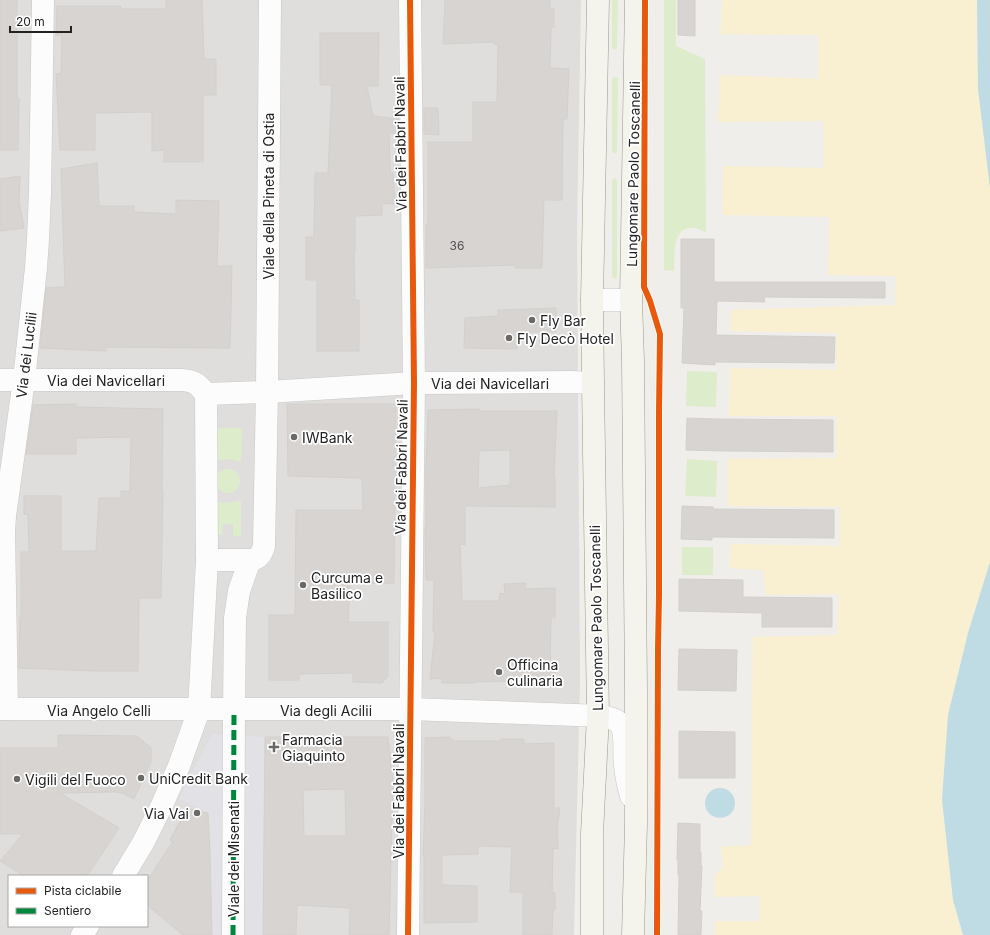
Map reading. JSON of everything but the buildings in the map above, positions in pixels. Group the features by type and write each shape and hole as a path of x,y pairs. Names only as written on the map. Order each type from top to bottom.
{"main road":[{"name":"Lungomare Paolo Toscanelli","path":"592,935 592,834 598,716 592,300 598,0"},
{"name":"Lungomare Paolo Toscanelli","path":"633,935 636,810 636,660 631,300 636,0"}],"street":[{"name":"Via dei Lucilii","path":"4,709 4,524 24,380 39,233 43,0"},
{"name":"Viale della Pineta di Ostia","path":"250,560 254,560 262,554 264,546 267,392 270,0"},
{"name":"Via dei Fabbri Navali","path":"408,935 414,383 410,0"},
{"path":"592,300 631,300"},
{"name":"Via dei Navicellari","path":"0,380 182,380 198,384 206,394 267,392 414,383 593,383"},
{"path":"124,875 144,843 168,792 199,710 207,560 206,394"},
{"path":"207,560 250,560"},
{"name":"Viale dei Misenati","path":"233,935 236,613 240,592 250,560"},
{"name":"Via Angelo Celli","path":"4,709 199,710"},
{"name":"Via degli Acilii","path":"199,710 410,710 603,716 615,719 621,726 624,734 626,774 636,810"}],"shaded area":[{"path":"0,0 581,0 577,227 580,681 574,935 0,935"},
{"path":"212,734 265,737 263,935 206,935 208,813 179,799"}],"green space":[{"path":"612,0 618,0 617,48 615,50 612,48"},
{"path":"664,0 676,0 676,46 705,59 706,232 694,228 681,232 676,243 674,271 664,270"},
{"path":"612,78 618,78 617,152 615,154 612,152"},
{"path":"615,178 617,181 616,279 612,277 612,182"},
{"path":"687,371 717,372 716,407 686,406"},
{"path":"216,428 242,428 241,462 228,459 216,461"},
{"path":"687,459 717,461 716,497 685,496"},
{"path":"228,469 237,472 240,481 237,490 228,493 219,490 216,481 219,472"},
{"path":"241,500 241,536 233,536 233,524 223,524 222,535 215,535 215,501 228,503"},
{"path":"682,547 713,547 713,575 682,575"}],"sand":[{"path":"722,0 977,0 978,89 990,188 990,562 968,633 953,900 963,935 715,935 715,921 759,921 760,896 714,897 715,875 723,867 721,847 751,845 753,637 837,635 839,594 766,595 763,570 729,568 731,544 840,546 840,507 728,506 728,459 837,458 837,416 729,416 730,368 836,370 837,333 730,331 731,310 895,305 896,276 828,275 829,217 722,215 723,166 823,168 823,121 718,122 721,75 818,79 818,35 721,34"}],"water":[{"path":"977,0 990,0 990,188 978,89"},
{"path":"990,562 990,935 963,935 953,900 942,800 948,715 968,633"},
{"path":"720,788 731,792 735,803 731,814 720,818 709,814 705,803 709,792"}],"marked path":[{"path":"233,935 234,710"}],"cycle path":[{"path":"408,935 414,383 410,0"},
{"path":"645,0 644,287 660,334 657,935"}],"place":[{"name":"Fly Bar","path":"532,320"},
{"name":"Fly Decò Hotel","path":"509,338"},
{"name":"IWBank","path":"294,437"},
{"name":"Curcuma e Basilico","path":"303,585"},
{"name":"Officina culinaria","path":"499,672"},
{"name":"Farmacia Giaquinto","path":"274,747"},
{"name":"UniCredit Bank","path":"141,778"},
{"name":"Vigili del Fuoco","path":"17,779"},
{"name":"Via Vai","path":"197,813"}]}
